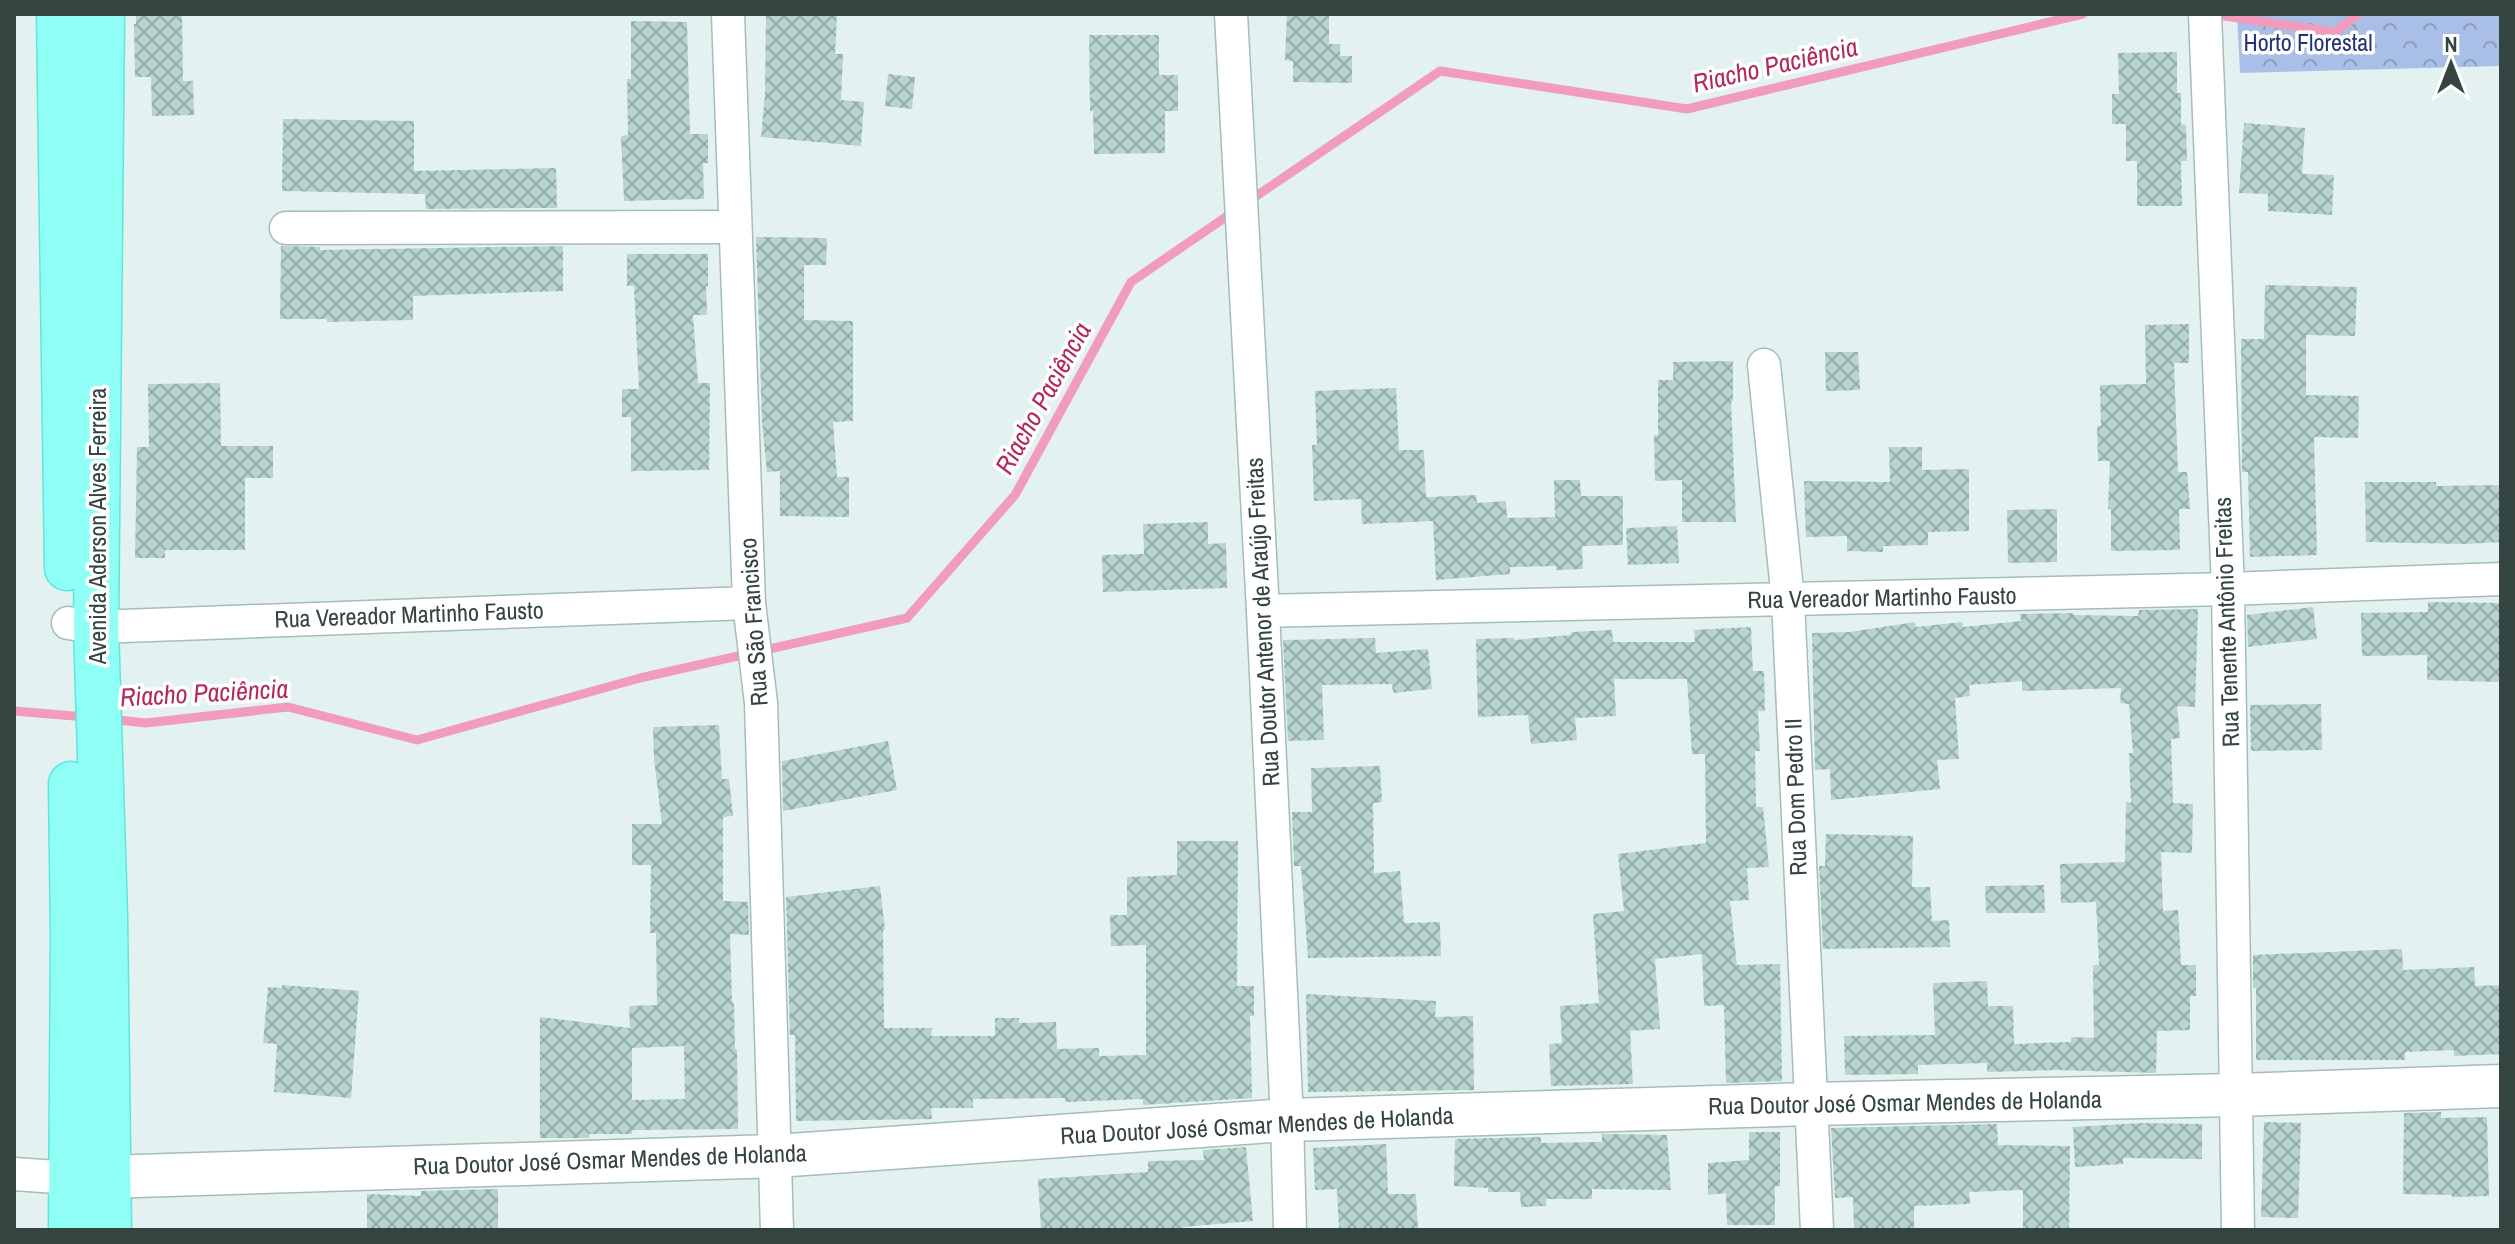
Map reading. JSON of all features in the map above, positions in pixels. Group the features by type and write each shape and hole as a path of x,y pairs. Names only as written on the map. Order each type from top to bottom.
{"main road":[{"name":"Avenida Aderson Alves Ferreira","path":"59,14 82,625"},
{"name":"Avenida Aderson Alves Ferreira","path":"102,14 73,934 90,1176 109,1230"},
{"name":"Avenida Aderson Alves Ferreira","path":"71,1230 90,1176"}],"street":[{"name":"Rua São Francisco","path":"728,14 749,603 761,703 777,1230"},
{"name":"Rua Doutor Antenor de Araújo Freitas","path":"1231,14 1263,611 1290,1230"},
{"name":"Rua Tenente Antônio Freitas","path":"2205,14 2228,589 2238,1230"},
{"path":"286,228 735,227"},
{"name":"Rua Dom Pedro II","path":"1764,365 1788,600 1817,1230"},
{"name":"Rua Vereador Martinho Fausto","path":"1263,611 2228,589 2501,579"},
{"name":"Rua Vereador Martinho Fausto","path":"82,625 749,603"},
{"name":"Rua Doutor José Osmar Mendes de Holanda","path":"14,1174 90,1176 776,1156 1287,1120 2501,1086"}],"green space":[{"name":"Horto Florestal","path":"2237,14 2501,14 2501,66 2240,73"}],"building":[{"path":"136,14 182,14 183,81 193,81 194,115 152,116 151,77 135,77"},
{"path":"766,14 837,14 835,54 843,54 841,100 864,102 861,146 761,137"},
{"path":"1287,14 1329,14 1329,44 1340,44 1340,56 1352,56 1352,83 1293,82 1293,61 1285,60"},
{"path":"631,21 687,22 690,134 708,134 708,163 703,163 704,199 624,201 621,136 628,135 627,79 631,79"},
{"path":"1089,35 1159,35 1159,75 1178,75 1178,111 1165,111 1165,153 1094,154"},
{"path":"2177,52 2177,93 2181,93 2181,124 2186,125 2187,161 2181,161 2182,206 2137,206 2137,161 2126,161 2126,124 2112,124 2112,94 2119,94 2118,53"},
{"path":"888,74 915,77 912,109 885,106"},
{"path":"283,119 414,121 414,171 556,168 557,208 426,209 425,194 282,191"},
{"path":"2244,123 2305,128 2302,174 2334,175 2332,215 2268,211 2268,194 2239,193"},
{"path":"756,237 827,238 826,265 804,265 804,320 853,321 853,421 833,422 837,477 849,477 849,517 780,516 780,471 767,472 762,421"},
{"path":"281,246 320,247 320,250 563,246 563,291 413,296 413,320 327,322 327,319 280,319"},
{"path":"627,254 708,254 707,315 693,315 698,383 710,383 709,470 631,471 631,417 622,417 622,389 639,389 634,286 627,286"},
{"path":"2265,285 2357,287 2355,336 2306,335 2306,395 2359,396 2358,438 2314,437 2317,555 2250,557 2248,472 2242,472 2241,339 2264,339"},
{"path":"2189,324 2189,363 2174,363 2178,472 2187,472 2190,509 2179,509 2180,550 2111,551 2111,509 2108,509 2110,461 2098,461 2100,385 2146,384 2145,325"},
{"path":"1825,352 1858,352 1860,390 1826,391"},
{"path":"1733,361 1731,401 1736,522 1682,522 1682,480 1655,481 1658,380 1673,380 1673,362"},
{"path":"220,383 221,446 273,446 273,478 245,478 245,550 165,550 165,558 135,558 137,447 149,447 148,384"},
{"path":"1396,388 1399,450 1424,450 1426,497 1476,495 1477,503 1506,501 1507,518 1555,517 1554,480 1580,480 1581,496 1623,496 1623,545 1582,546 1583,569 1510,567 1510,574 1436,580 1433,521 1362,524 1361,499 1314,501 1312,445 1317,445 1315,391"},
{"path":"1889,447 1922,447 1922,470 1969,469 1969,531 1928,532 1928,545 1883,546 1883,552 1847,551 1847,536 1806,537 1804,481 1890,482"},
{"path":"2365,482 2436,482 2436,486 2501,485 2501,542 2366,542"},
{"path":"2057,509 2057,562 2008,563 2007,510"},
{"path":"1208,522 1208,544 1226,543 1227,588 1103,592 1102,555 1144,554 1143,524"},
{"path":"1677,526 1679,563 1628,565 1626,528"},
{"path":"2428,602 2500,603 2499,682 2427,680 2427,655 2362,656 2361,613 2428,612"},
{"path":"2313,607 2317,639 2248,647 2247,615"},
{"path":"2198,609 2195,707 2177,706 2180,738 2171,739 2173,803 2193,804 2192,853 2161,852 2163,911 2178,910 2181,965 2196,965 2196,996 2190,996 2190,1030 2157,1031 2156,1073 2056,1070 1987,1072 1987,1063 1918,1065 1918,1074 1845,1075 1844,1036 1935,1035 1933,983 1987,981 1988,1006 2013,1006 2014,1044 2071,1042 2071,1037 2094,1038 2093,965 2099,965 2096,902 2061,903 2060,864 2125,862 2126,802 2131,803 2129,753 2133,753 2129,704 2120,703 2121,688 2022,691 2022,681 1969,685 1970,696 1955,698 1959,759 1937,760 1940,789 1831,800 1830,769 1815,770 1812,633 1850,632 1915,622 1916,627 1962,622 1963,627 2021,621 2020,614 2138,616 2139,610"},
{"path":"1751,627 1753,671 1764,671 1765,711 1758,711 1760,751 1755,751 1756,807 1763,807 1769,867 1747,868 1749,900 1730,901 1737,965 1780,964 1782,1081 1726,1083 1724,1005 1704,1006 1702,954 1655,959 1660,1029 1630,1031 1633,1084 1551,1086 1549,1044 1562,1043 1560,1006 1599,1003 1593,914 1624,911 1618,854 1706,843 1705,754 1692,754 1687,679 1614,679 1616,716 1575,718 1577,740 1531,744 1528,715 1478,717 1476,639 1514,640 1612,630 1613,642 1695,642 1694,630"},
{"path":"1375,638 1376,653 1428,649 1432,689 1393,693 1392,684 1322,685 1324,740 1288,741 1283,640"},
{"path":"2321,704 2322,750 2251,751 2250,705"},
{"path":"719,725 722,779 729,779 733,816 723,817 723,901 748,902 749,935 730,934 738,1129 632,1130 632,1134 589,1134 589,1138 540,1138 540,1017 630,1028 629,1006 657,1005 656,933 650,933 651,865 632,865 632,824 662,824 653,727","holes":["684,1046 685,1099 632,1100 632,1048"]},
{"path":"888,741 897,790 783,811 782,761"},
{"path":"1380,766 1382,802 1373,803 1374,873 1400,871 1404,923 1440,922 1441,956 1308,958 1301,866 1294,866 1292,812 1312,812 1311,768"},
{"path":"1826,834 1913,836 1912,887 1930,887 1932,921 1949,920 1950,947 1823,949 1819,866 1825,866"},
{"path":"1177,841 1238,841 1237,986 1254,986 1254,1016 1250,1016 1252,1098 1143,1105 1143,1099 1065,1102 1065,1098 973,1099 973,1108 931,1108 932,1119 796,1121 795,1035 790,1035 786,897 880,886 885,930 884,1028 932,1028 931,1036 995,1036 995,1018 1019,1018 1019,1023 1056,1022 1057,1049 1099,1048 1099,1056 1146,1055 1146,945 1111,946 1110,915 1127,915 1127,877 1177,875"},
{"path":"2044,885 2045,913 1986,913 1985,886"},
{"path":"2402,949 2403,970 2474,967 2475,986 2501,985 2501,1054 2454,1056 2454,1050 2405,1052 2405,1060 2256,1060 2253,955"},
{"path":"282,985 359,991 351,1098 274,1092 277,1044 263,1043 268,987 282,988"},
{"path":"1306,994 1436,1001 1435,1017 1473,1016 1474,1090 1308,1092"},
{"path":"2441,1112 2441,1118 2487,1117 2489,1196 2403,1194 2404,1113"},
{"path":"2264,1122 2301,1123 2298,1218 2261,1217"},
{"path":"1997,1124 1998,1145 2070,1146 2069,1230 2023,1230 2023,1190 1969,1192 1970,1204 1914,1206 1914,1230 1854,1230 1853,1197 1835,1198 1831,1128"},
{"path":"2202,1124 2202,1159 2123,1158 2123,1164 2075,1167 2073,1127"},
{"path":"1749,1132 1780,1132 1780,1186 1775,1186 1775,1225 1727,1225 1726,1193 1708,1195 1708,1163 1749,1160"},
{"path":"1602,1134 1667,1135 1671,1190 1592,1189 1592,1199 1546,1199 1546,1206 1521,1207 1520,1192 1488,1192 1488,1188 1454,1186 1455,1139 1541,1137 1541,1143 1602,1142"},
{"path":"1386,1144 1388,1194 1416,1194 1418,1230 1339,1230 1337,1189 1315,1190 1313,1148"},
{"path":"1246,1147 1253,1221 1183,1227 1183,1230 1041,1230 1038,1179 1148,1172 1148,1161 1204,1160 1203,1150"},
{"path":"498,1189 498,1230 367,1230 367,1194 421,1196 421,1191"}],"waterway":[{"name":"Riacho Paciência","path":"1249,201 1440,71 1687,109 2083,14"},
{"name":"Riacho Paciência","path":"2210,14 2335,32 2359,14"},
{"name":"Riacho Paciência","path":"109,719 146,723 288,707 417,740 640,678 907,618 1015,495 1131,282 1233,212"},
{"name":"Riacho Paciência","path":"14,711 86,717"}]}
